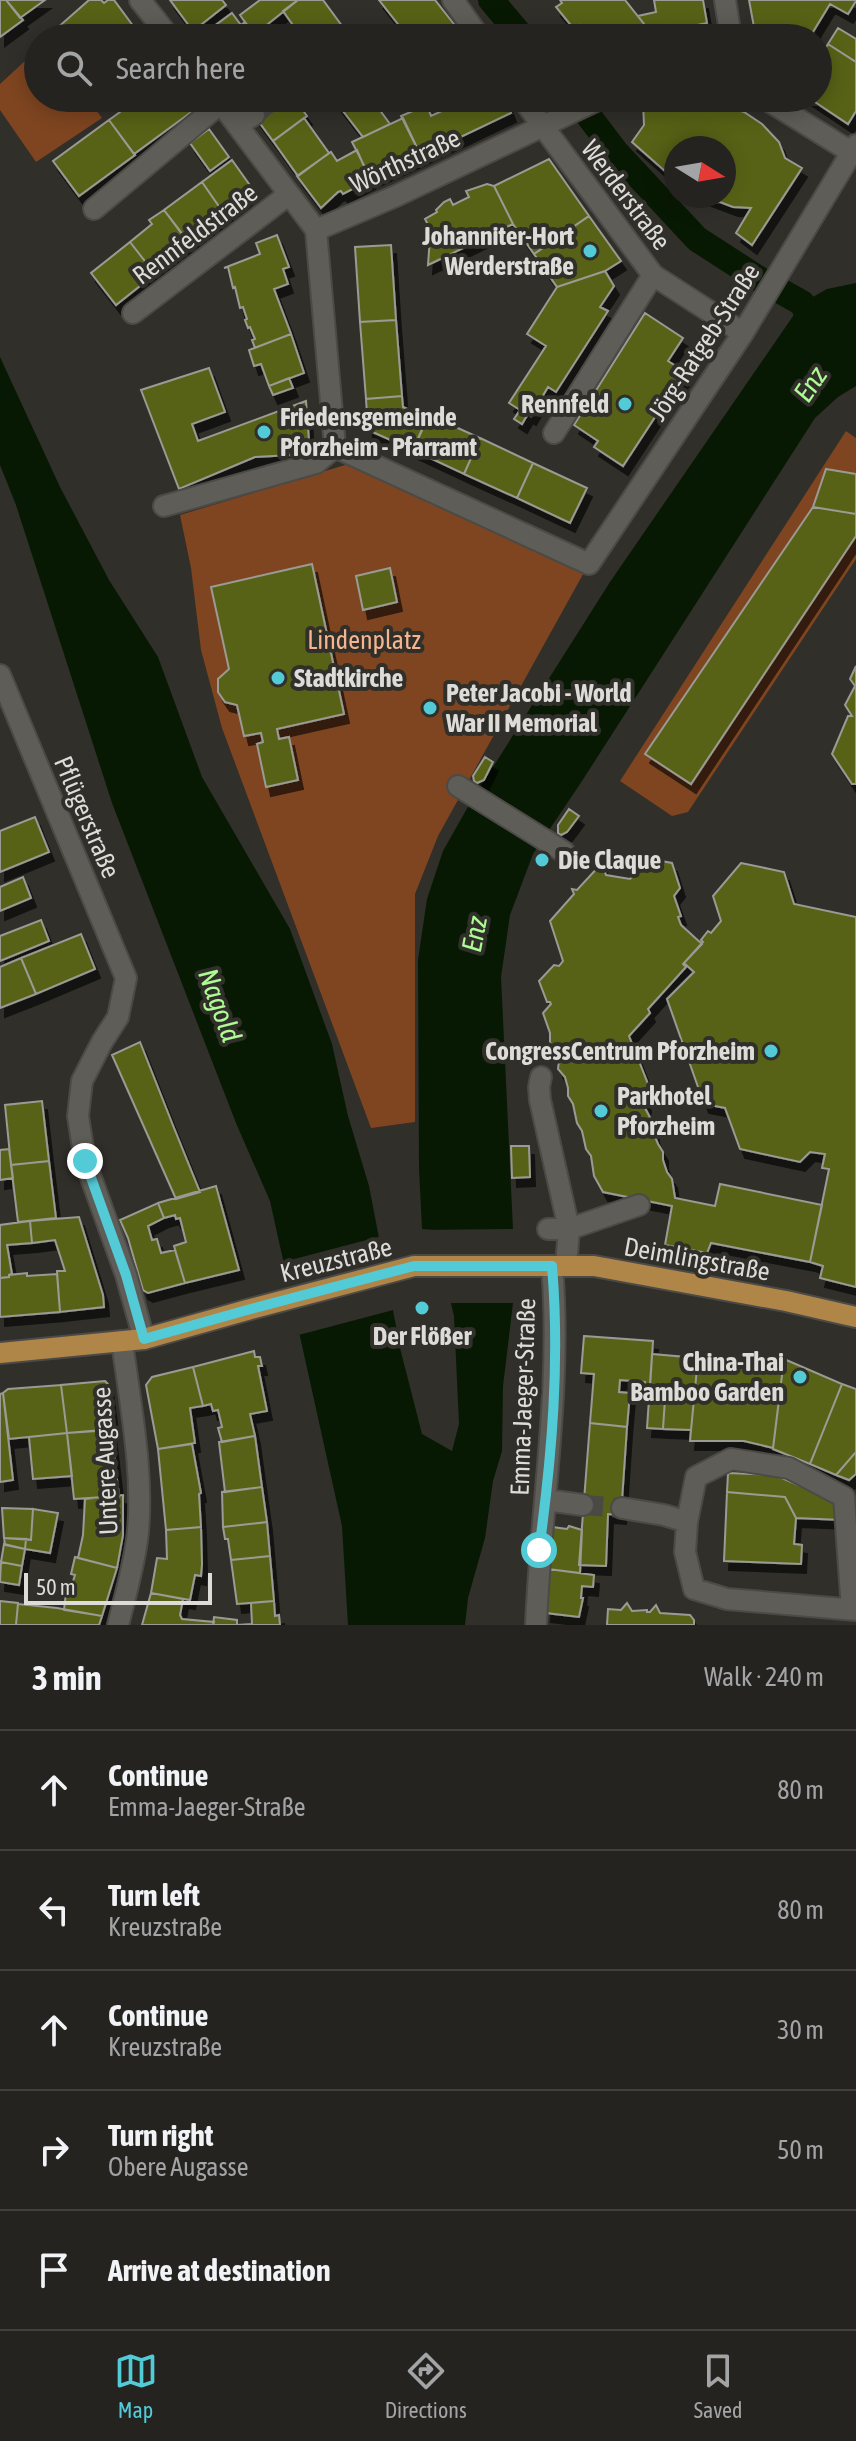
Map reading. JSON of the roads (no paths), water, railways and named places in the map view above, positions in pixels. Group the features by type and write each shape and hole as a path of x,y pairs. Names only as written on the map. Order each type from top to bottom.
{"main road":[{"name":"Kreuzstraße","path":"0,1353 144,1339 414,1266 551,1266"},
{"name":"Deimlingstraße","path":"551,1266 594,1266 786,1301 853,1319"}],"street":[{"path":"140,0 159,24"},
{"path":"453,0 470,24"},
{"path":"725,0 729,24"},
{"name":"Rennfeldstraße","path":"94,209 206,112"},
{"name":"Rennfeldstraße","path":"235,112 246,120 288,195 316,230"},
{"name":"Werderstraße","path":"532,112 653,275 748,326"},
{"name":"Wörthstraße","path":"316,230 396,196 573,112"},
{"path":"789,112 854,148"},
{"name":"Jörg-Ratgeb-Straße","path":"335,447 589,564 748,326 854,148"},
{"name":"Rennfeldstraße","path":"133,313 288,195"},
{"path":"164,506 316,463 335,447 316,230"},
{"path":"554,433 653,275"},
{"name":"Pflügerstraße","path":"0,675 126,978 118,1017 82,1081 78,1116 85,1161 126,1275 144,1339"},
{"path":"463,789 556,846"},
{"name":"Emma-Jaeger-Straße","path":"536,1625 539,1550 555,1394 551,1266 569,1229 540,1100 541,1077"},
{"path":"548,1229 569,1229 639,1205"},
{"name":"Untere Augasse","path":"118,1625 132,1568 138,1514 136,1466 122,1341"},
{"path":"731,1459 789,1468 844,1497 854,1610 727,1599 694,1589 685,1552 687,1522 696,1477 731,1459"},
{"path":"546,1500 583,1505"},
{"path":"622,1508 687,1522"}],"water":[{"path":"856,283 856,386 838,397 815,418 533,854 510,915 501,977 513,1229 513,1303 503,1386 502,1451 493,1481 485,1538 468,1598 465,1625 348,1625 342,1526 270,1201 236,1123 112,803 16,505 0,465 0,357 60,487 109,580 158,657 202,777 290,929 332,1044 348,1116 369,1186 401,1352 422,1434 452,1451 459,1424 454,1316 434,1230 422,1229 419,1168 418,960 427,899 443,851 610,582 802,303 827,289"}],"waterway":[{"path":"491,0 511,24"},
{"path":"586,112 616,152 697,239 802,303 818,334"}],"tunnel":[{"path":"254,115 258,112"},
{"path":"583,1505 622,1508"}],"place":[{"name":"Johanniter-Hort Werderstraße","path":"590,251"},
{"name":"Rennfeld","path":"625,404"},
{"name":"Friedensgemeinde Pforzheim - Pfarramt","path":"264,432"},
{"name":"Stadtkirche","path":"278,678"},
{"name":"Peter Jacobi - World War II Memorial","path":"430,708"},
{"name":"Die Claque","path":"542,860"},
{"name":"CongressCentrum Pforzheim","path":"771,1051"},
{"name":"Parkhotel Pforzheim","path":"601,1111"},
{"name":"Der Flößer","path":"422,1308"},
{"name":"China-Thai Bamboo Garden","path":"800,1377"}],"water label":[{"name":"Enz","path":"810,384"},
{"name":"Enz","path":"474,934"},
{"name":"Nagold","path":"220,1005"}],"park label":[{"name":"Lindenplatz","path":"364,640"}]}
